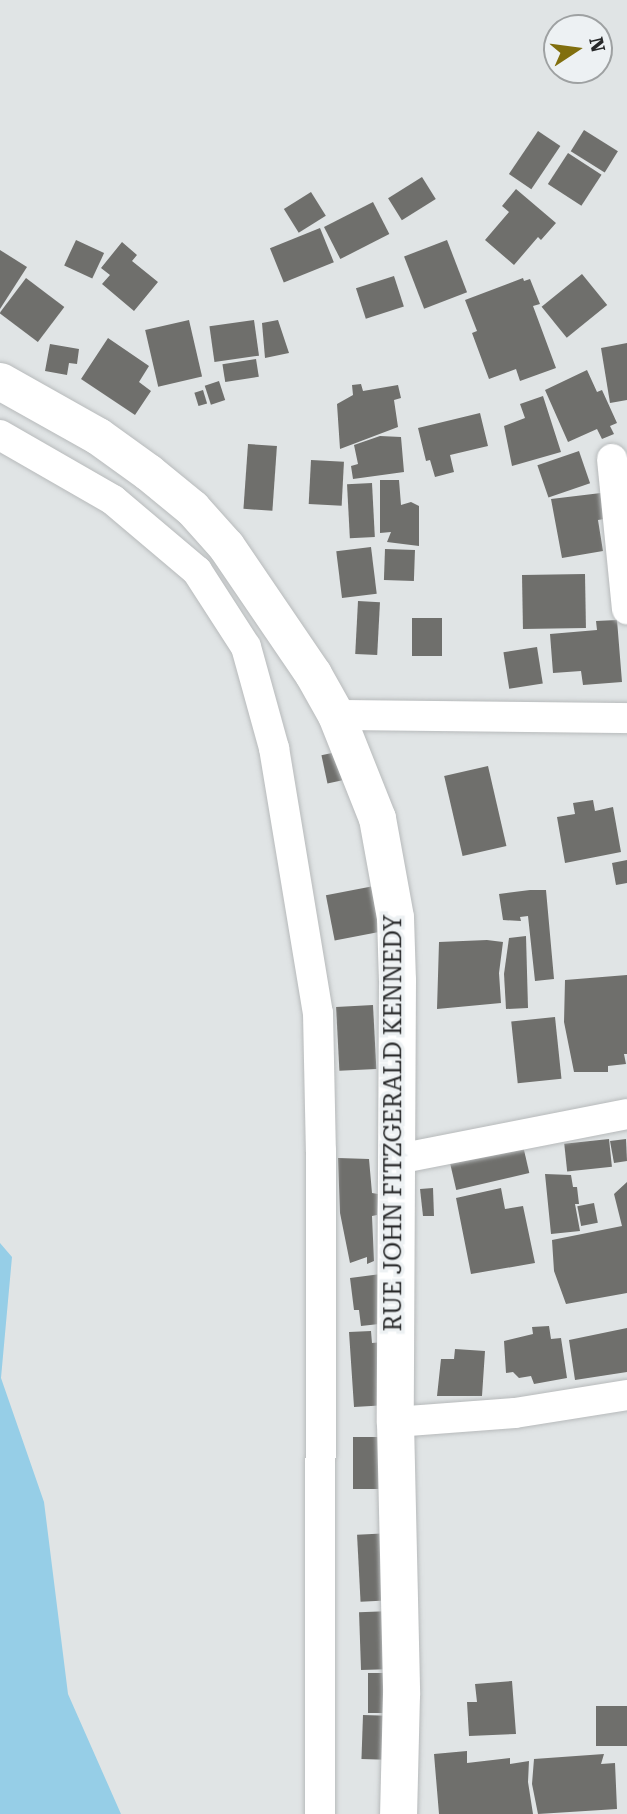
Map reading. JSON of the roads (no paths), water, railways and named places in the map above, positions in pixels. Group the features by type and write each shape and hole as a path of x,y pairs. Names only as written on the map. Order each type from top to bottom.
{"street":[{"name":"RUE JOHN FITZGERALD KENNEDY","path":"0,381 98,436 148,471 192,508 233,555 313,674 336,715 377,818 395,917 398,1159 395,1422 401,1694 398,1814"},
{"path":"0,435 113,500 197,571 246,647 274,748 318,1013 321,1151 320,1814"},
{"path":"612,459 627,609"},
{"path":"336,715 627,718"},
{"path":"398,1159 627,1114"},
{"path":"395,1422 515,1413 627,1395"}]}
